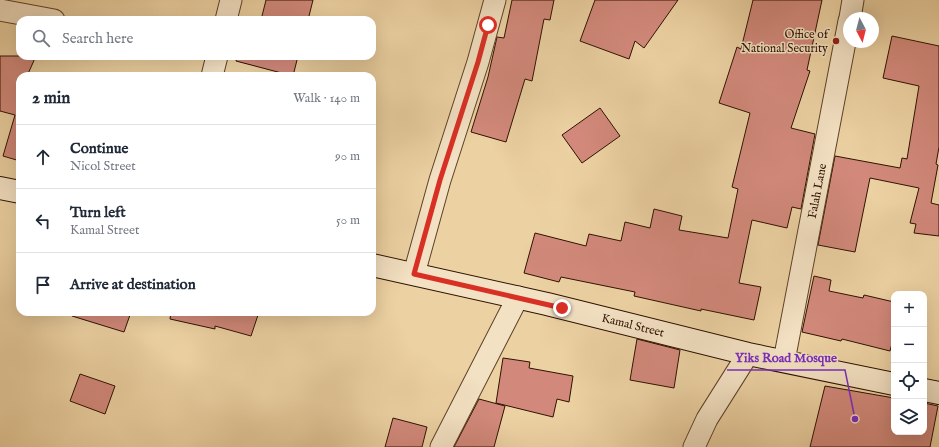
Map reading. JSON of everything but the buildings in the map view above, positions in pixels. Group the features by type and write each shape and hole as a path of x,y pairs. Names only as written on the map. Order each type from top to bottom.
{"street":[{"path":"227,16 232,0"},
{"path":"414,274 440,180 478,62 495,0"},
{"path":"851,12 853,0"},
{"path":"0,10 32,16"},
{"name":"Falah Lane","path":"784,361 844,48"},
{"path":"213,72 216,60"},
{"path":"0,188 16,191"},
{"name":"Kamal Street","path":"376,266 518,297 748,354 891,383"},
{"path":"441,447 518,297"},
{"path":"694,447 707,419 748,354"},
{"path":"927,391 939,393"}],"place":[{"name":"Office of National Security","path":"836,41"},
{"name":"Yiks Road Mosque","path":"855,419"}],"route":[{"path":"488,25 478,62 440,180 414,274 562,308"}]}
